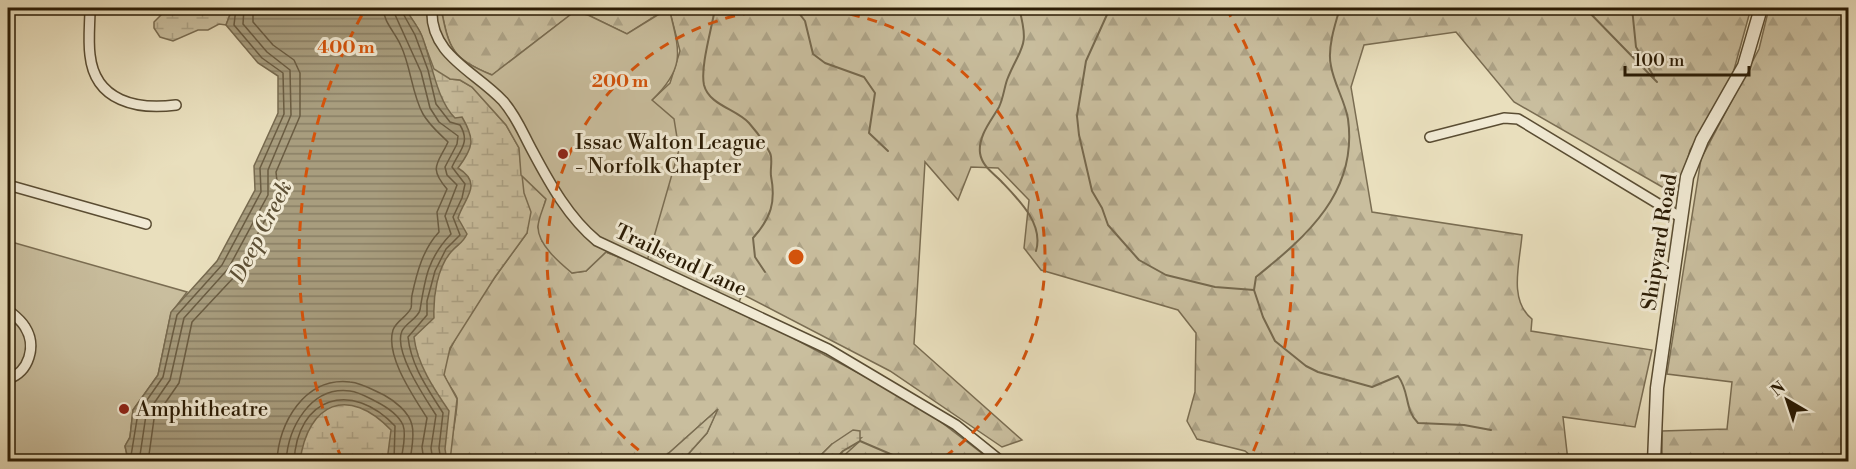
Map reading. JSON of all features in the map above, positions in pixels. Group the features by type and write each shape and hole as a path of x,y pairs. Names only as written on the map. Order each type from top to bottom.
{"street":[{"path":"90,8 90,57 101,84 109,93 140,107 176,105"},
{"name":"Trailsend Lane","path":"432,8 431,23 434,32 453,61 497,96 510,110 572,216 597,240 828,349 956,425 1002,462"},
{"name":"Shipyard Road","path":"1654,462 1657,388 1680,217 1694,158 1744,66 1761,8"},
{"path":"1430,137 1504,118 1518,119 1680,217"},
{"path":"8,185 146,224"},
{"path":"8,310 25,325 29,334 30,351 28,364 21,374 8,378"}],"green space":[{"path":"168,8 230,8 231,12 226,25 219,24 208,30 198,30 173,41 160,37 154,28 154,22"},
{"path":"405,8 450,79 460,80 472,87 506,125 519,148 524,193 531,212 527,233 495,277 450,348 444,375 457,399 450,461 216,462"},
{"path":"405,8 441,8 454,51 468,63 492,75 574,12 588,15 627,34 669,8 677,57 671,78 652,100 674,119 679,150 645,268 606,252 586,271 572,273 550,253 539,234 538,227 546,199 521,175 519,148 506,125 472,87 460,80 450,79 434,69 420,32"},
{"path":"441,8 668,8 627,34 588,15 574,12 492,75 468,63 454,51"},
{"path":"669,8 1751,8 1732,77 1690,150 1678,196 1514,102 1456,32 1364,45 1351,87 1372,212 1522,235 1518,291 1520,302 1532,319 1531,331 1652,350 1635,427 1563,417 1568,461 1257,461 1245,451 1197,439 1187,421 1195,392 1196,333 1178,310 1041,270 1024,248 1029,200 998,168 971,167 958,200 925,162 914,344 1022,440 1002,447 890,371 742,294 737,308 920,406 992,461 838,461 861,438 832,444 815,461 682,461 707,433 717,410 660,461 450,461 457,398 444,374 446,361 453,344 477,303 527,233 521,175 546,199 538,227 542,241 572,273 586,271 606,252 645,268 652,100 670,83 680,51"},
{"path":"1769,8 1848,8 1848,461 1662,461 1662,431 1727,429 1732,382 1667,374 1701,159 1759,49"},
{"path":"8,241 187,292 171,313 158,375 133,410 130,437 125,446 127,455 123,461 8,461"},
{"path":"718,409 707,433 682,461 660,461"},
{"path":"853,430 860,431 860,441 838,461 815,461 832,444"}],"water":[{"name":"Deep Creek","path":"230,8 405,8 422,36 443,101 455,118 462,117 469,131 470,148 458,168 466,174 471,186 458,218 467,234 442,266 435,292 434,318 414,337 422,366 449,411 445,449 447,461 387,461 391,430 375,416 360,408 345,405 332,407 321,414 312,425 304,441 300,461 123,461 127,455 125,446 130,437 133,410 158,375 171,312 217,261 255,190 254,166 278,113 278,76 258,63 226,25 231,12"}],"waterway":[{"path":"506,13 509,8"},
{"path":"715,8 705,58 704,85 711,97 749,123 771,155 773,194 771,209 764,224 753,238 755,257 765,272"},
{"path":"795,8 805,21 813,54 825,63 864,77 875,93 869,133 888,151"},
{"path":"1019,8 1024,40 1007,80 1002,101 983,135 980,153 985,165 1028,213 1036,231 1038,241 1036,251"},
{"path":"1110,8 1086,61 1077,116 1092,191 1102,208 1108,225 1139,260 1166,275 1215,287 1254,290"},
{"path":"1340,8 1332,37 1330,59 1332,73 1348,119 1349,145 1345,169 1337,190 1325,210 1293,245 1256,277 1254,290 1263,317 1275,341 1306,366 1318,372 1372,387 1398,376 1411,412 1418,423 1464,425 1491,430"},
{"path":"1585,8 1657,82"},
{"path":"1632,8 1636,47 1654,77"},
{"path":"833,462 843,451 860,441 909,462"}],"place":[{"name":"Issac Walton League - Norfolk Chapter","path":"563,154"},
{"name":"Amphitheatre","path":"124,409"}]}
